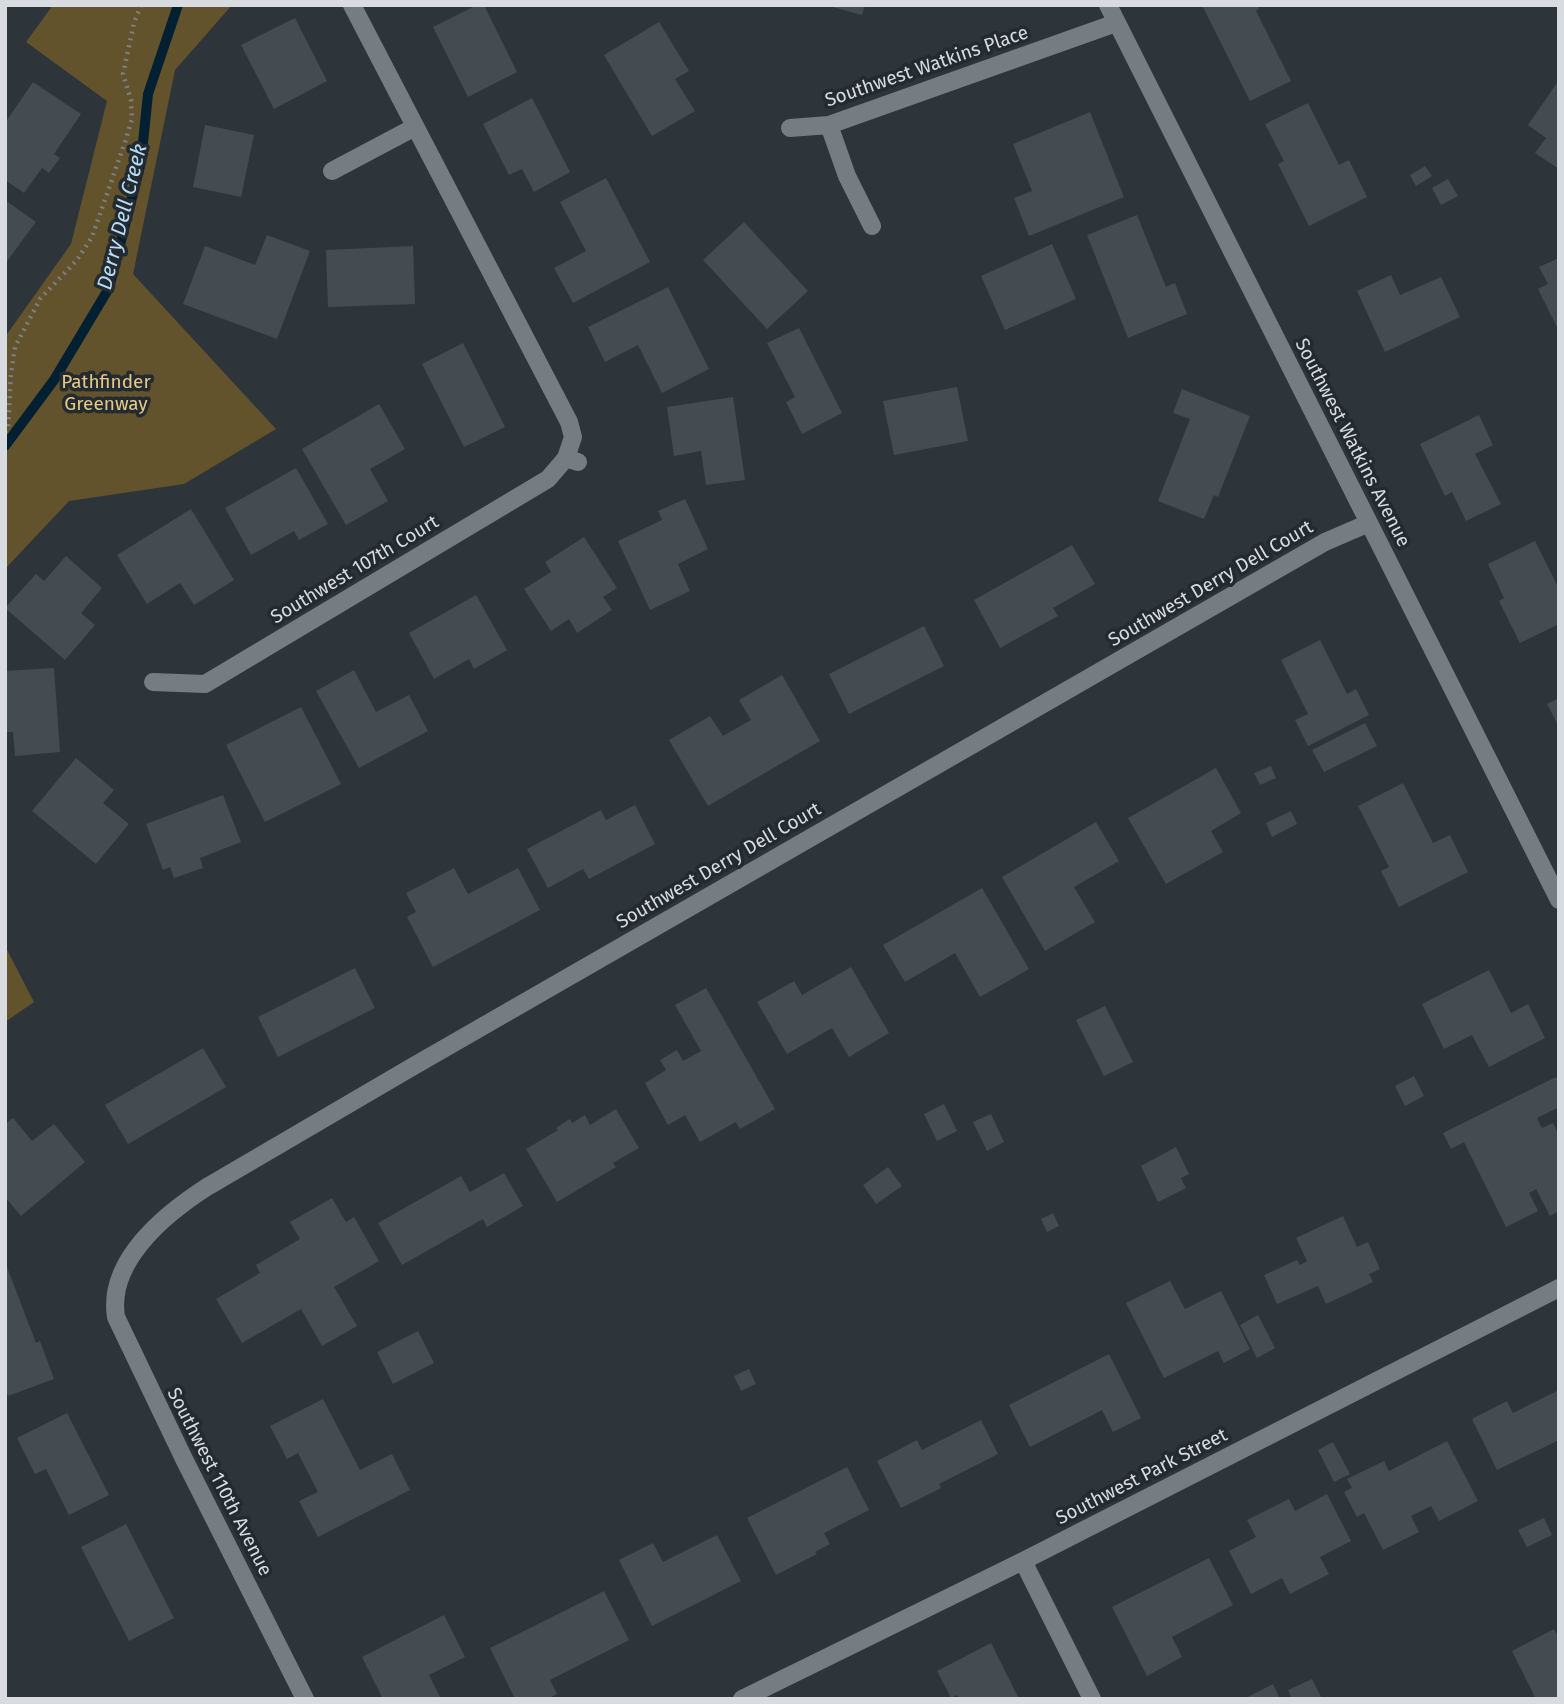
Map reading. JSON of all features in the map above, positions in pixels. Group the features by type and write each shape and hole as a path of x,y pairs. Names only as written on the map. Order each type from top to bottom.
{"street":[{"name":"Southwest 107th Court","path":"153,682 205,684 548,480 572,460 573,437 569,422 352,5"},
{"name":"Southwest Watkins Avenue","path":"1108,5 1559,900"},
{"name":"Southwest Watkins Place","path":"790,128 829,125 1116,23"},
{"path":"829,125 846,176 872,226"},
{"path":"332,171 415,127"},
{"name":"Southwest Derry Dell Court","path":"118,1280 137,1249 155,1227 177,1207 207,1187 1313,548 1368,523"},
{"name":"Southwest 110th Avenue","path":"118,1280 114,1303 121,1330 305,1699"},
{"name":"Southwest Park Street","path":"742,1699 1023,1561 1559,1288"},
{"path":"1023,1561 1092,1699"}],"path":[{"path":"5,432 15,347 40,299 77,260 92,237 125,142 132,119 131,100 123,74 134,23 141,5"}],"green space":[{"name":"Pathfinder Greenway","path":"53,5 232,5 175,70 133,274 276,429 184,484 69,501 5,569 5,337 71,244 107,101 26,42"},
{"path":"5,946 34,1002 5,1022"}],"building":[{"path":"477,5 484,5 517,72 468,97 433,27"},
{"path":"825,5 865,5 862,15"},
{"path":"1202,5 1257,5 1259,9 1256,11 1291,81 1250,101"},
{"path":"295,18 327,81 274,109 241,45"},
{"path":"659,22 689,71 675,79 695,111 652,136 604,55"},
{"path":"1559,80 1559,169 1535,153 1546,138 1528,125"},
{"path":"33,82 81,114 54,154 60,158 49,173 42,168 24,193 5,180 5,123"},
{"path":"532,98 570,172 534,192 522,169 509,175 483,124"},
{"path":"1308,103 1339,165 1349,160 1367,197 1309,226 1278,164 1284,161 1265,124"},
{"path":"1090,112 1124,197 1029,236 1014,198 1032,191 1013,144"},
{"path":"205,125 254,135 241,197 193,187"},
{"path":"1425,166 1432,176 1416,186 1410,175"},
{"path":"606,178 650,262 573,303 554,268 586,251 560,202"},
{"path":"1448,179 1458,196 1441,205 1432,188"},
{"path":"5,200 36,222 5,264"},
{"path":"1137,215 1166,287 1175,283 1187,314 1128,338 1087,235"},
{"path":"744,222 808,291 767,329 703,260"},
{"path":"267,235 310,251 277,339 183,304 205,246 255,265"},
{"path":"1052,244 1076,299 1005,330 981,276"},
{"path":"413,246 415,304 328,307 326,250"},
{"path":"1559,258 1559,331 1538,289 1548,284 1539,267"},
{"path":"1391,275 1400,295 1441,277 1460,317 1385,352 1357,291"},
{"path":"668,287 709,369 662,393 638,345 605,362 588,327"},
{"path":"799,328 842,413 802,434 786,402 795,397 767,343"},
{"path":"463,343 505,427 464,447 422,364"},
{"path":"957,387 968,441 894,455 883,401"},
{"path":"1182,389 1250,416 1218,497 1214,495 1204,519 1158,501 1190,419 1173,413"},
{"path":"733,397 745,480 706,485 701,451 674,456 667,407"},
{"path":"379,404 405,449 370,469 388,501 346,525 302,449"},
{"path":"1479,415 1493,445 1475,454 1501,504 1466,521 1452,492 1445,496 1420,444"},
{"path":"296,468 328,524 299,540 294,531 251,555 225,508"},
{"path":"685,499 708,549 678,564 690,591 650,610 618,541 662,520 658,511"},
{"path":"191,509 234,580 194,605 180,583 147,604 117,555"},
{"path":"584,537 617,588 603,597 612,610 577,633 569,619 551,631 524,589 551,572 545,562"},
{"path":"1535,541 1559,589 1559,624 1520,643 1499,601 1504,598 1488,564"},
{"path":"1072,545 1095,584 1053,608 1058,616 1000,648 974,600"},
{"path":"66,556 102,588 81,613 95,625 65,660 5,608 36,574 44,581"},
{"path":"476,595 507,650 474,669 469,659 434,679 409,633"},
{"path":"924,626 944,666 849,714 829,674"},
{"path":"1320,640 1347,694 1356,689 1369,715 1308,746 1295,720 1308,714 1281,660"},
{"path":"54,668 60,752 15,756 13,732 5,732 5,671"},
{"path":"354,670 376,712 409,695 428,731 359,768 316,691"},
{"path":"782,675 820,741 708,806 669,740 710,716 723,736 751,720 739,700"},
{"path":"1559,698 1559,727 1547,704"},
{"path":"301,707 341,784 265,822 226,745"},
{"path":"1365,723 1377,746 1324,772 1312,750"},
{"path":"76,758 114,790 103,803 129,824 96,864 32,811"},
{"path":"1271,766 1276,778 1260,785 1254,773"},
{"path":"1216,768 1241,813 1211,831 1223,852 1166,884 1128,818"},
{"path":"1403,783 1433,843 1450,835 1468,872 1399,907 1381,871 1389,867 1358,806"},
{"path":"223,795 241,842 200,858 203,868 174,878 170,867 163,870 146,824"},
{"path":"635,805 655,844 589,879 583,869 548,888 527,849 601,810 606,820"},
{"path":"1291,811 1297,824 1272,837 1266,823"},
{"path":"1096,822 1119,861 1074,887 1095,922 1045,951 1002,877"},
{"path":"454,868 468,894 518,868 540,910 433,967 407,917 416,912 406,893"},
{"path":"982,888 1029,969 980,997 955,953 905,982 883,945"},
{"path":"851,967 889,1033 849,1057 832,1028 787,1054 757,1002 794,981 802,995"},
{"path":"355,968 375,1008 278,1057 258,1017"},
{"path":"1489,970 1511,1013 1528,1004 1545,1038 1489,1067 1472,1035 1444,1049 1422,1004"},
{"path":"706,988 775,1109 740,1129 736,1122 700,1142 685,1115 668,1125 645,1083 666,1070 660,1060 677,1050 683,1061 701,1051 675,1005"},
{"path":"1105,1006 1133,1062 1104,1076 1076,1020"},
{"path":"203,1048 226,1087 128,1144 105,1105"},
{"path":"1414,1076 1424,1096 1405,1106 1395,1086"},
{"path":"1556,1077 1559,1083 1559,1107 1537,1118 1542,1128 1553,1123 1559,1135 1559,1211 1550,1216 1536,1189 1529,1193 1538,1211 1506,1227 1464,1142 1451,1149 1443,1133"},
{"path":"944,1104 957,1131 937,1141 924,1114"},
{"path":"616,1109 639,1148 613,1163 616,1167 557,1202 526,1149 558,1130 556,1128 570,1119 572,1123 585,1115 590,1125"},
{"path":"991,1114 1004,1142 987,1151 973,1122"},
{"path":"13,1118 32,1141 54,1124 85,1162 21,1216 5,1197 5,1124"},
{"path":"1176,1147 1189,1174 1181,1178 1186,1188 1158,1202 1141,1166"},
{"path":"888,1167 902,1186 876,1204 863,1185"},
{"path":"504,1173 523,1206 487,1227 483,1219 402,1265 378,1223 461,1176 470,1192"},
{"path":"332,1198 346,1222 354,1217 379,1261 334,1287 357,1326 322,1346 301,1309 242,1343 216,1299 260,1273 256,1265 300,1239 290,1222"},
{"path":"1053,1213 1059,1226 1047,1232 1041,1219"},
{"path":"1343,1216 1357,1247 1368,1242 1380,1269 1369,1274 1373,1282 1326,1304 1318,1286 1277,1304 1264,1275 1297,1260 1300,1265 1307,1261 1296,1238"},
{"path":"5,1262 36,1343 40,1341 54,1379 8,1396 5,1388"},
{"path":"1170,1281 1185,1309 1221,1291 1250,1349 1224,1363 1218,1351 1164,1378 1126,1303"},
{"path":"1258,1315 1275,1348 1257,1358 1240,1325"},
{"path":"418,1331 434,1363 393,1384 377,1352"},
{"path":"1109,1354 1141,1418 1113,1432 1102,1410 1030,1447 1009,1405"},
{"path":"749,1369 756,1384 741,1391 734,1376"},
{"path":"1559,1390 1559,1440 1497,1470 1472,1419 1507,1401 1513,1413"},
{"path":"323,1399 360,1470 392,1454 410,1490 318,1537 299,1501 318,1492 298,1453 287,1459 270,1426"},
{"path":"67,1413 109,1495 69,1515 46,1469 35,1474 17,1438"},
{"path":"981,1420 998,1454 939,1484 941,1488 901,1508 877,1461 917,1440 922,1450"},
{"path":"1447,1441 1478,1501 1439,1521 1431,1506 1411,1516 1419,1532 1383,1550 1364,1513 1357,1517 1344,1492 1352,1488 1347,1479 1384,1461 1389,1471"},
{"path":"1333,1442 1350,1474 1334,1482 1318,1450"},
{"path":"847,1467 869,1510 824,1533 830,1544 815,1552 817,1554 776,1575 747,1518"},
{"path":"1327,1494 1351,1541 1320,1557 1329,1574 1290,1594 1282,1578 1251,1594 1229,1551 1256,1537 1247,1520 1289,1499 1295,1511"},
{"path":"1544,1518 1552,1535 1527,1547 1518,1530"},
{"path":"126,1524 174,1618 129,1641 81,1547"},
{"path":"717,1535 741,1581 652,1626 619,1560 653,1543 663,1562"},
{"path":"1209,1558 1233,1605 1172,1637 1182,1657 1147,1676 1112,1607"},
{"path":"604,1591 629,1640 550,1680 557,1694 548,1699 515,1699 490,1648"},
{"path":"444,1615 465,1657 429,1675 441,1699 383,1699 362,1657"},
{"path":"1554,1629 1559,1638 1559,1699 1536,1699 1512,1651"},
{"path":"991,1643 1019,1699 959,1699 957,1695 951,1698 937,1671"},
{"path":"1312,1679 1322,1699 1292,1699 1288,1690"},
{"path":"1273,1684 1280,1699 1244,1699"}],"waterway":[{"name":"Derry Dell Creek","path":"5,446 54,380 109,288 141,162 148,94 178,5"}]}
